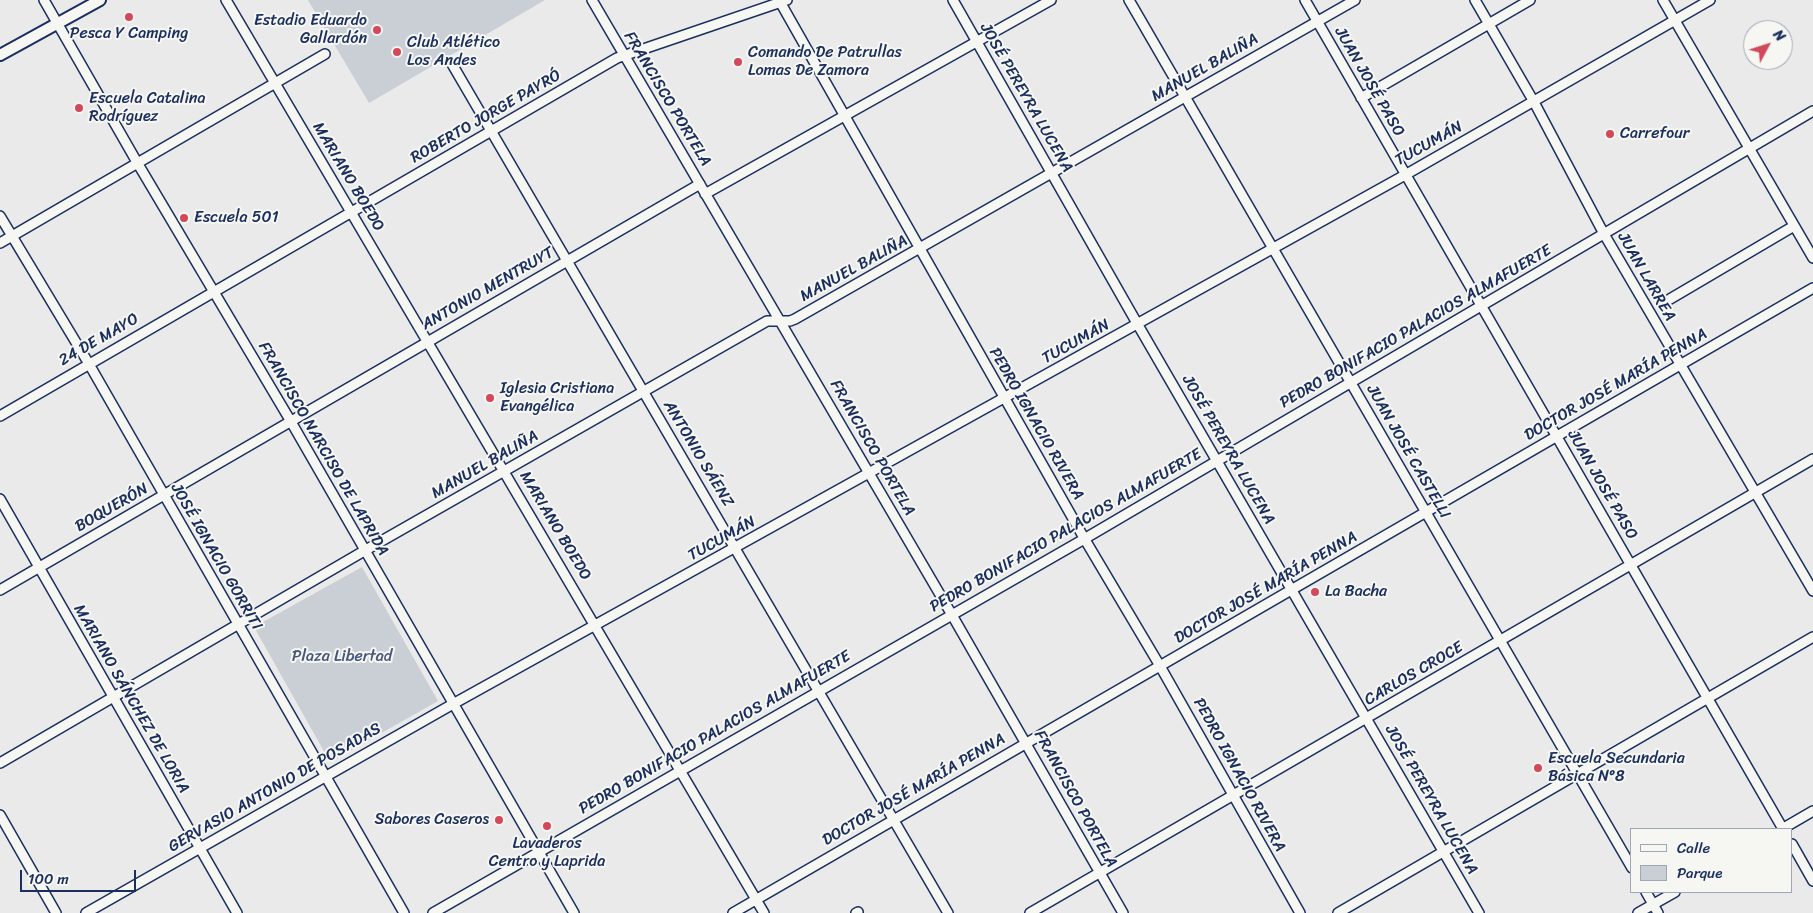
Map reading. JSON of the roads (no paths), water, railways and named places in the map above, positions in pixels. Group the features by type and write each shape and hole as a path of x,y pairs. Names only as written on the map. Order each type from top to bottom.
{"main road":[{"path":"0,55 100,0"}],"street":[{"name":"FRANCISCO NARCISO DE LAPRIDA","path":"44,0 138,164 290,420 574,913"},
{"name":"MARIANO BOEDO","path":"226,0 764,913"},
{"name":"FRANCISCO PORTELA","path":"592,0 1026,742 1123,913"},
{"name":"JOSÉ PEREYRA LUCENA","path":"953,0 1138,325 1480,913"},
{"path":"706,194 1052,0"},
{"name":"JUAN JOSÉ CASTELLI","path":"1129,0 1630,865"},
{"name":"JUAN JOSÉ PASO","path":"1305,0 1782,828"},
{"name":"MANUEL BALIÑA","path":"0,763 364,551 767,321 795,319 1355,0"},
{"name":"JUAN LARREA","path":"1475,0 1534,102 1604,234 1813,591"},
{"path":"1361,98 1530,0"},
{"path":"1664,0 1813,258"},
{"name":"TUCUMÁN","path":"453,704 1406,175 1710,0"},
{"name":"ROBERTO JORGE PAYRÓ","path":"214,291 624,55 782,1"},
{"name":"PEDRO IGNACIO RIVERA","path":"782,1 844,115 1004,398 1160,666 1300,913"},
{"path":"0,243 325,54"},
{"name":"ANTONIO SÁENZ","path":"452,64 820,690 948,913"},
{"name":"PEDRO BONIFACIO PALACIOS ALMAFUERTE","path":"433,913 1217,461 1813,111"},
{"name":"ANTONIO MENTRUYT","path":"290,420 700,184"},
{"name":"JOSÉ IGNACIO GORRITI","path":"0,216 89,364 237,625 404,913"},
{"path":"1670,299 1794,226"},
{"name":"DOCTOR JOSÉ MARÍA PENNA","path":"733,913 1813,288"},
{"name":"24 DE MAYO","path":"0,416 214,291"},
{"name":"BOQUERÓN","path":"0,590 290,420"},
{"name":"CARLOS CROCE","path":"1030,913 1813,459"},
{"name":"MARIANO SÁNCHEZ DE LORIA","path":"0,499 237,913"},
{"path":"1338,913 1813,637"},
{"name":"GERVASIO ANTONIO DE POSADAS","path":"86,913 453,704"},
{"path":"1785,828 1813,811"},
{"path":"0,815 56,913"},
{"path":"1793,846 1813,881"},
{"path":"1647,893 1658,913"},
{"path":"1638,913 1673,893"}],"place":[{"name":"Pesca Y Camping","path":"129,17"},
{"name":"Estadio Eduardo Gallardón","path":"377,30"},
{"name":"Club Atlético Los Andes","path":"397,52"},
{"name":"Comando De Patrullas Lomas De Zamora","path":"738,62"},
{"name":"Escuela Catalina Rodríguez","path":"79,108"},
{"name":"Carrefour","path":"1610,134"},
{"name":"Escuela 501","path":"184,218"},
{"name":"Iglesia Cristiana Evangélica","path":"490,398"},
{"name":"La Bacha","path":"1315,592"},
{"name":"Escuela Secundaria Básica Nº8","path":"1538,768"},
{"name":"Sabores Caseros","path":"499,820"},
{"name":"Lavaderos Centro y Laprida","path":"547,826"}],"park label":[{"name":"Plaza Libertad","path":"342,657"}]}
